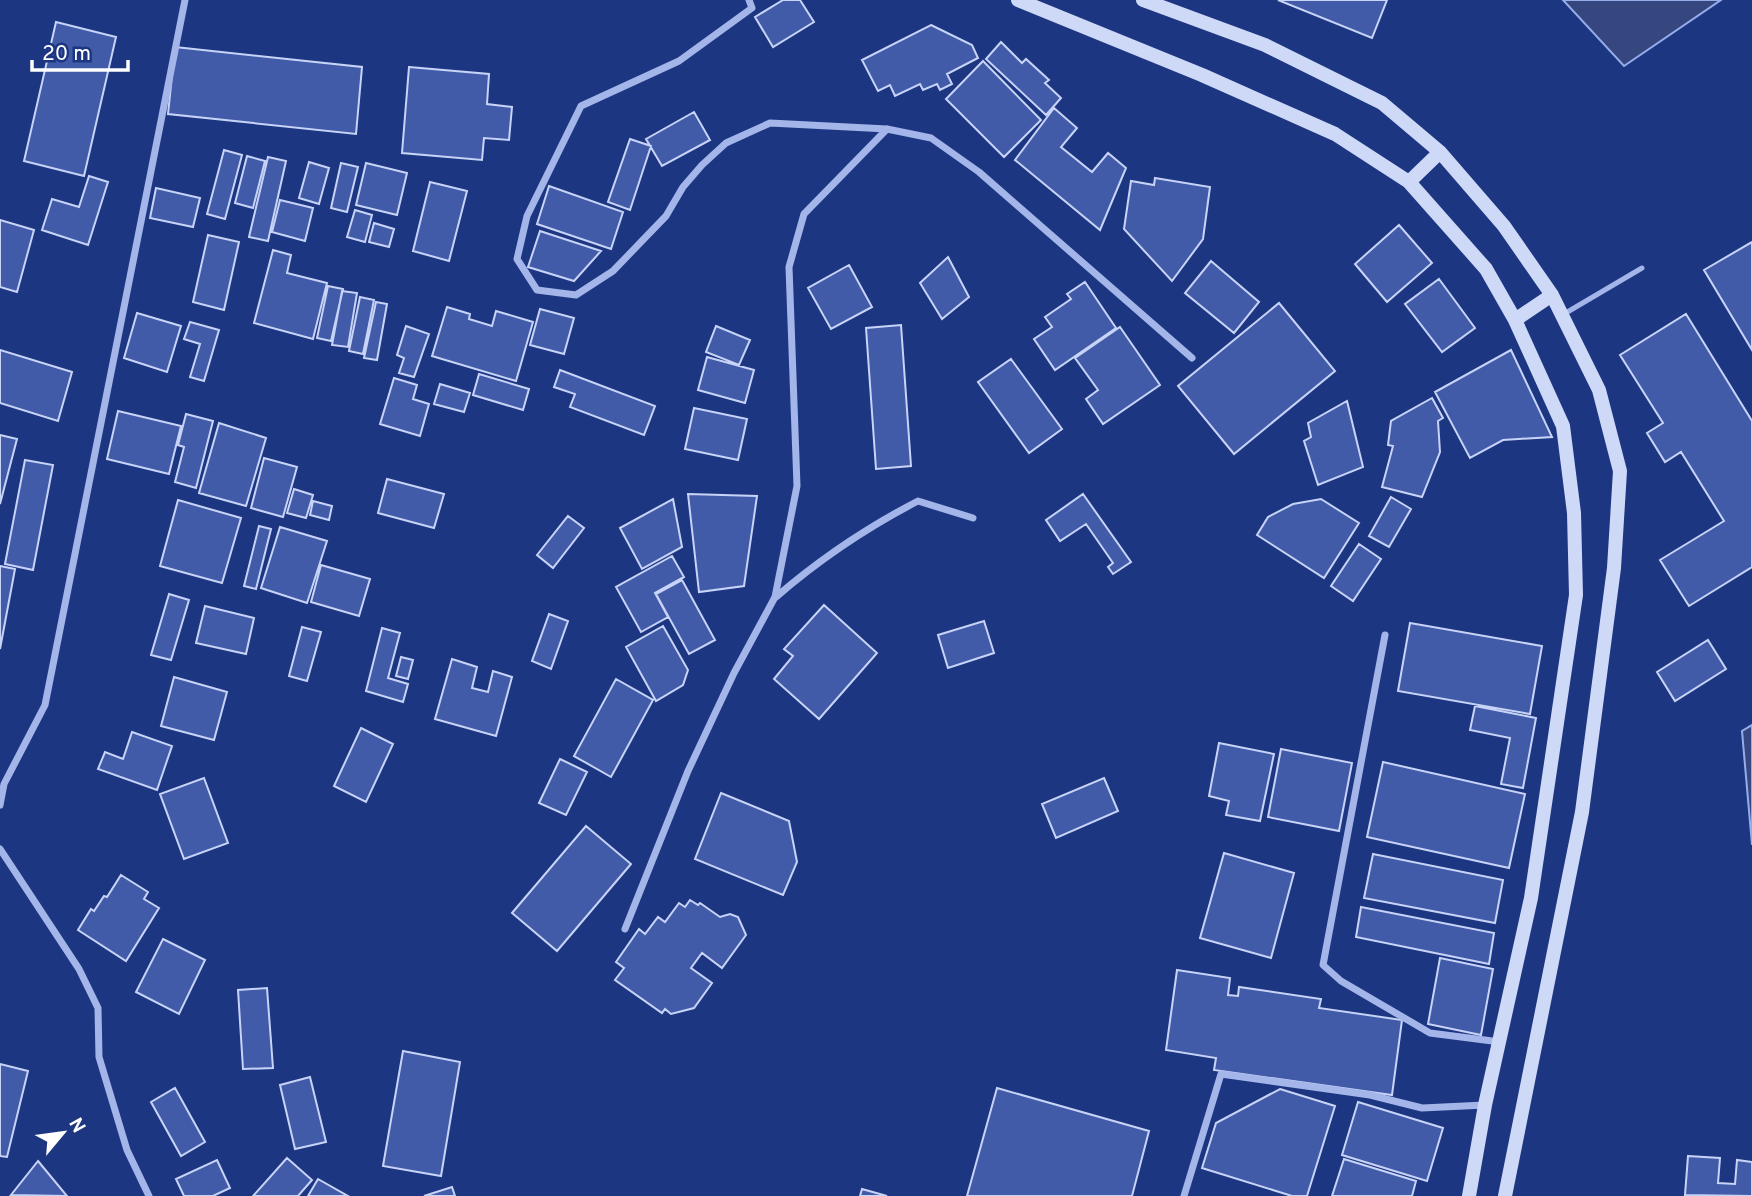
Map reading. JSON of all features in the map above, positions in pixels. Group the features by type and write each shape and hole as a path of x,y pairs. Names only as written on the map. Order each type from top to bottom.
{"main road":[{"path":"1018,0 1190,69 1335,134 1409,182 1486,269 1515,320 1563,426 1574,513 1576,595 1531,898 1485,1105 1469,1196"},
{"path":"1143,0 1265,45 1382,103 1440,152 1504,226 1552,295 1564,314 1599,390 1620,471 1614,568 1582,812 1505,1196"},
{"path":"1409,182 1440,152"},
{"path":"1515,320 1552,295"}],"street":[{"path":"0,805 2,783 45,705 185,0"},
{"path":"749,0 752,8 679,61 581,106 524,227 517,259 537,290 576,295 613,271 666,216 696,172 726,143 770,123 887,129 931,138 979,172 1192,358"},
{"path":"625,929 688,771 734,673 775,597 797,486 789,267 804,214 887,129"},
{"path":"775,597 820,559 858,533 918,501 972,518"},
{"path":"1385,635 1323,965 1341,981 1430,1033 1500,1041"},
{"path":"0,849 79,969 98,1007 99,1057 127,1150 149,1196"},
{"path":"1184,1196 1221,1074 1370,1095 1422,1108 1485,1105"}],"lane":[{"path":"1564,314 1642,268"}],"water":[{"path":"1563,0 1721,0 1624,66"},
{"path":"1752,725 1752,845 1742,731"}],"building":[{"path":"783,0 800,0 814,22 773,47 755,17"},
{"path":"1278,0 1387,0 1372,38"},
{"path":"56,22 116,37 84,176 24,161"},
{"path":"931,25 972,45 978,58 947,74 952,84 940,90 937,84 923,90 920,84 895,96 890,85 878,91 862,60"},
{"path":"1001,42 1022,63 1026,59 1049,80 1045,83 1061,98 1046,115 986,59"},
{"path":"175,47 362,67 356,134 168,114"},
{"path":"983,61 1041,120 1004,157 946,99"},
{"path":"409,67 489,74 487,104 512,107 509,140 484,138 482,160 402,153"},
{"path":"1054,108 1077,128 1061,147 1092,172 1108,153 1126,168 1100,230 1015,160"},
{"path":"694,112 710,140 662,166 646,139"},
{"path":"630,139 651,146 630,210 608,202"},
{"path":"224,150 242,155 225,219 207,214"},
{"path":"247,156 265,161 253,208 235,203"},
{"path":"268,157 286,161 268,241 249,237"},
{"path":"309,162 329,168 319,204 299,198"},
{"path":"341,163 358,167 347,212 331,208"},
{"path":"366,163 407,173 397,215 356,205"},
{"path":"89,176 108,182 88,245 42,230 52,199 79,207"},
{"path":"1155,178 1210,187 1203,239 1172,281 1124,229 1131,181 1154,185"},
{"path":"430,182 467,191 449,261 413,251"},
{"path":"549,186 623,212 611,249 537,224"},
{"path":"156,188 200,198 193,227 150,218"},
{"path":"280,200 313,208 305,241 272,232"},
{"path":"355,210 372,215 365,242 347,237"},
{"path":"0,220 34,230 17,292 0,287"},
{"path":"374,223 394,229 389,247 369,242"},
{"path":"1399,225 1432,263 1387,302 1355,264"},
{"path":"540,231 601,251 574,281 528,267"},
{"path":"208,235 239,242 224,310 193,302"},
{"path":"1752,242 1752,350 1704,270"},
{"path":"273,250 291,255 287,273 327,283 313,339 254,323"},
{"path":"948,257 969,297 942,319 920,283"},
{"path":"1211,261 1259,302 1234,333 1185,293"},
{"path":"849,265 872,307 831,329 808,288"},
{"path":"1439,279 1475,328 1442,352 1405,304"},
{"path":"1085,282 1116,328 1055,370 1034,339 1052,327 1045,317 1071,299 1067,294"},
{"path":"328,286 343,289 331,341 317,338"},
{"path":"342,291 357,293 348,347 332,345"},
{"path":"360,297 374,300 363,354 349,351"},
{"path":"376,302 387,304 377,360 364,358"},
{"path":"1279,303 1335,371 1234,454 1178,386"},
{"path":"447,307 470,314 469,319 492,326 496,311 533,322 516,381 432,356"},
{"path":"540,309 574,318 564,354 530,345"},
{"path":"137,313 181,326 167,372 124,358"},
{"path":"1686,314 1752,421 1752,567 1689,606 1660,560 1724,521 1681,452 1665,462 1647,433 1663,423 1620,355"},
{"path":"190,322 219,330 204,381 190,377 200,344 184,339"},
{"path":"901,325 911,466 876,469 866,328"},
{"path":"406,326 429,334 414,377 399,373 404,358 397,355"},
{"path":"716,326 750,340 739,365 706,352"},
{"path":"1120,327 1160,385 1103,424 1086,399 1098,390 1075,358"},
{"path":"0,350 72,372 58,421 0,403"},
{"path":"1511,350 1552,437 1503,440 1470,458 1435,392"},
{"path":"707,357 754,370 745,403 698,390"},
{"path":"1011,359 1062,429 1029,453 978,382"},
{"path":"560,370 655,406 644,435 570,407 575,394 554,387"},
{"path":"479,374 529,389 523,410 473,395"},
{"path":"394,378 417,385 413,399 429,404 420,436 380,424"},
{"path":"440,384 470,393 464,412 434,404"},
{"path":"1432,398 1443,418 1438,421 1440,452 1422,497 1382,487 1393,446 1388,445 1391,421"},
{"path":"1347,401 1363,467 1318,485 1304,441 1311,437 1308,423"},
{"path":"694,408 747,419 738,460 685,449"},
{"path":"118,411 181,426 169,474 107,459"},
{"path":"186,414 213,421 196,488 175,482 184,447 178,445"},
{"path":"219,423 266,438 246,506 199,493"},
{"path":"0,435 17,439 0,504"},
{"path":"264,458 297,467 283,517 251,508"},
{"path":"25,460 53,465 33,570 5,564"},
{"path":"387,479 444,494 434,528 378,513"},
{"path":"294,489 313,495 306,518 287,513"},
{"path":"688,494 757,496 744,586 699,592"},
{"path":"1083,494 1131,562 1113,574 1108,567 1113,563 1086,524 1060,541 1046,520"},
{"path":"1391,497 1411,509 1389,547 1369,536"},
{"path":"673,499 682,547 642,569 620,528"},
{"path":"1321,499 1359,523 1324,578 1257,535 1268,517 1293,504"},
{"path":"178,500 241,518 222,583 160,566"},
{"path":"313,501 332,506 329,520 310,515"},
{"path":"568,516 584,528 553,568 537,555"},
{"path":"259,526 271,529 256,589 244,586"},
{"path":"280,527 327,541 307,603 261,588"},
{"path":"1359,544 1381,559 1353,601 1331,586"},
{"path":"672,556 684,577 655,593 668,617 641,632 616,587"},
{"path":"321,565 370,579 359,616 311,602"},
{"path":"0,566 15,569 0,649"},
{"path":"682,580 715,640 689,654 656,594"},
{"path":"169,594 189,600 171,660 151,655"},
{"path":"824,605 877,653 819,719 774,679 793,656 784,649"},
{"path":"205,606 254,618 246,654 196,643"},
{"path":"549,614 568,621 551,669 532,661"},
{"path":"984,621 994,653 948,668 938,635"},
{"path":"1410,623 1542,646 1530,714 1398,691"},
{"path":"663,626 688,670 683,685 656,701 626,647"},
{"path":"302,627 321,632 307,681 289,676"},
{"path":"382,628 400,633 388,678 408,684 403,702 366,691"},
{"path":"1708,640 1726,669 1675,701 1657,672"},
{"path":"401,657 413,660 408,679 396,676"},
{"path":"452,659 477,667 472,688 488,692 493,671 512,677 496,736 435,719"},
{"path":"174,677 227,692 214,740 161,726"},
{"path":"616,679 653,700 611,777 574,756"},
{"path":"1475,706 1536,718 1523,788 1501,784 1510,738 1470,730"},
{"path":"361,728 393,744 366,802 334,786"},
{"path":"132,732 172,746 157,790 98,769 105,752 123,759"},
{"path":"1219,743 1274,754 1260,821 1226,815 1229,801 1209,796"},
{"path":"1281,749 1352,763 1339,831 1268,817"},
{"path":"560,759 587,772 566,815 539,803"},
{"path":"1383,762 1525,794 1509,868 1367,837"},
{"path":"204,778 228,843 184,859 160,794"},
{"path":"1104,778 1118,811 1056,838 1042,804"},
{"path":"721,793 789,821 797,862 783,895 695,859"},
{"path":"586,826 631,864 557,951 512,913"},
{"path":"1224,853 1294,873 1271,958 1200,938"},
{"path":"1373,854 1503,880 1495,923 1364,898"},
{"path":"121,875 148,892 144,899 159,908 126,961 78,930 91,909 94,911 104,896 107,897"},
{"path":"690,900 698,905 700,903 720,917 730,914 738,917 746,935 722,968 702,953 691,968 712,983 694,1008 671,1014 665,1009 662,1013 615,980 624,968 616,962 639,929 645,934 658,917 665,922 679,903 685,907"},
{"path":"1361,907 1494,933 1489,964 1356,937"},
{"path":"163,939 205,960 179,1014 136,992"},
{"path":"1440,958 1493,969 1481,1035 1428,1024"},
{"path":"1177,970 1230,978 1228,995 1238,996 1239,987 1321,999 1319,1008 1402,1020 1392,1095 1214,1070 1216,1058 1166,1050"},
{"path":"267,988 273,1068 243,1069 238,990"},
{"path":"403,1051 460,1062 441,1176 383,1166"},
{"path":"0,1064 28,1071 7,1157 0,1156"},
{"path":"310,1077 326,1142 295,1149 280,1085"},
{"path":"175,1088 205,1142 181,1156 151,1102"},
{"path":"997,1088 1149,1131 1132,1196 967,1196"},
{"path":"1280,1089 1335,1106 1307,1196 1292,1196 1202,1168 1216,1123"},
{"path":"1358,1102 1443,1128 1427,1181 1342,1155"},
{"path":"1688,1156 1720,1158 1718,1183 1735,1184 1737,1160 1752,1162 1752,1196 1685,1195"},
{"path":"287,1158 312,1180 298,1196 253,1196"},
{"path":"1344,1159 1416,1181 1412,1196 1332,1196"},
{"path":"217,1160 230,1188 213,1196 184,1196 176,1179"},
{"path":"38,1161 67,1196 11,1195"},
{"path":"318,1179 348,1196 308,1196"},
{"path":"452,1187 455,1196 424,1196"},
{"path":"862,1189 887,1196 860,1196"}]}
